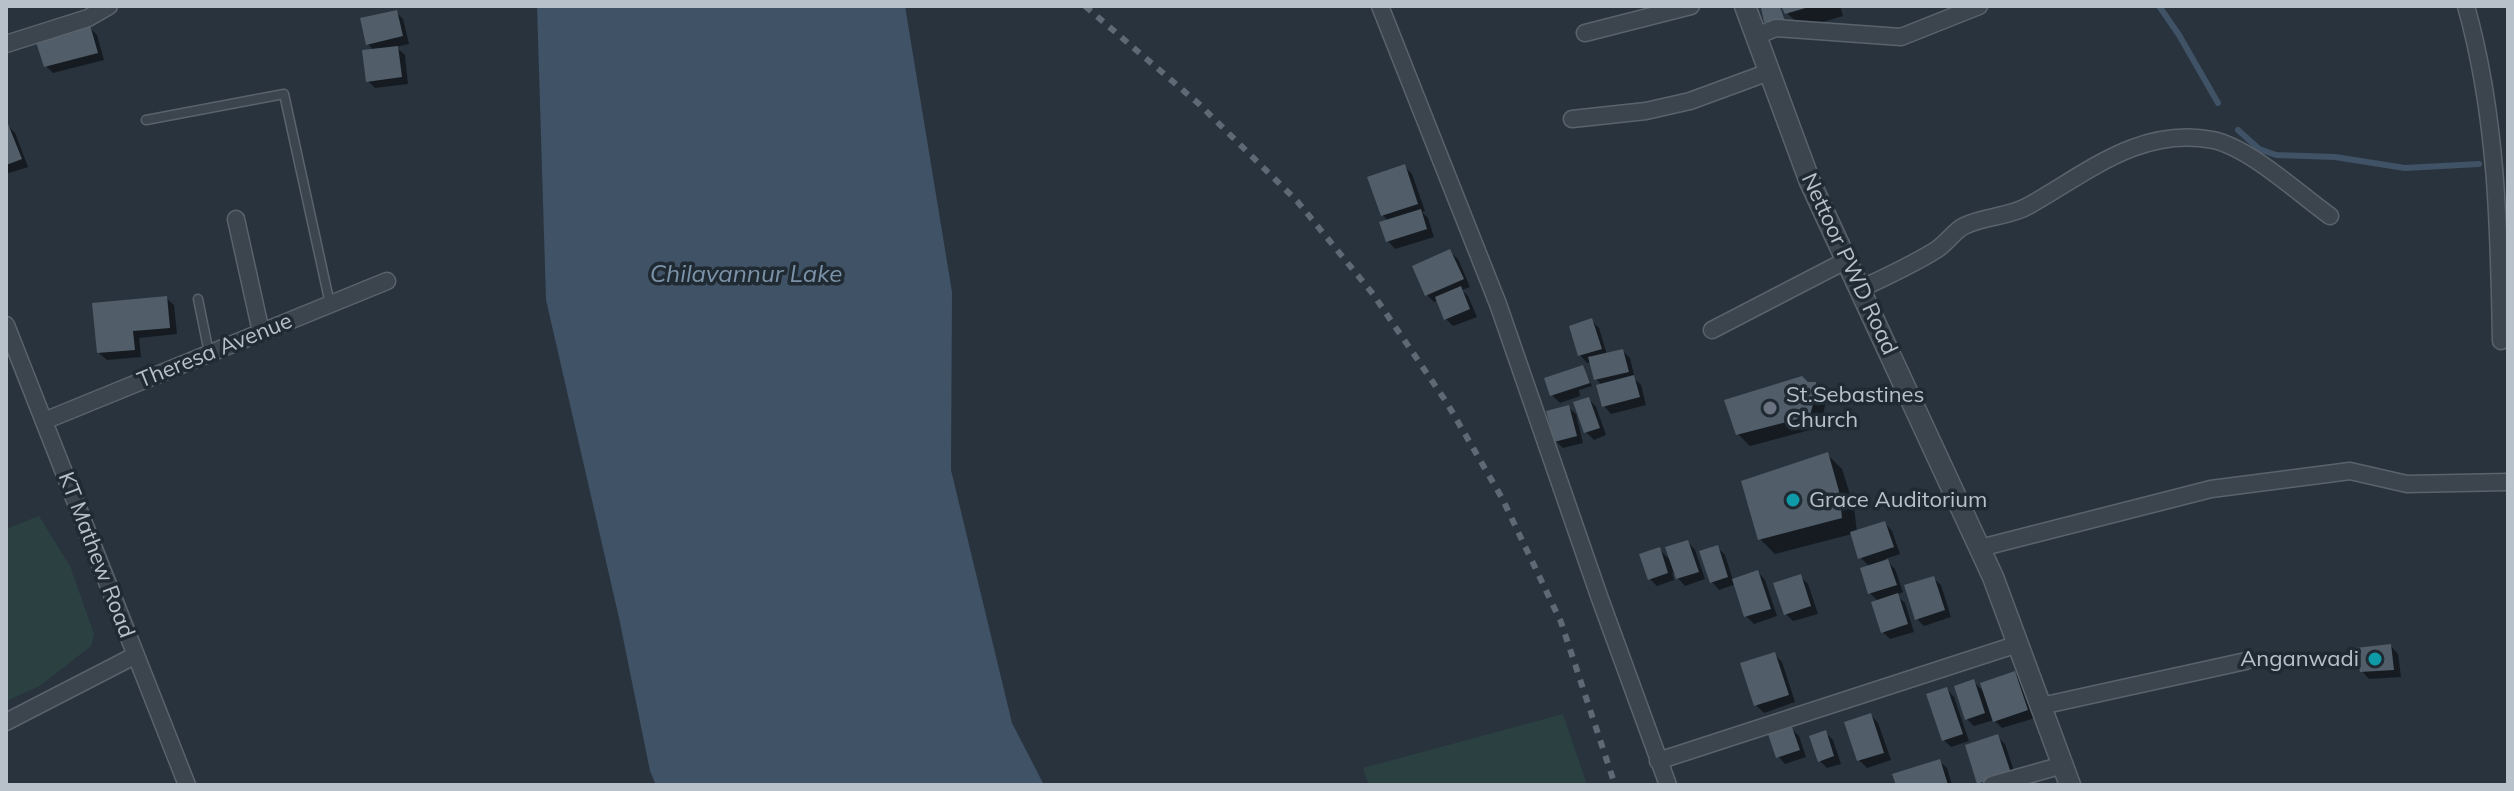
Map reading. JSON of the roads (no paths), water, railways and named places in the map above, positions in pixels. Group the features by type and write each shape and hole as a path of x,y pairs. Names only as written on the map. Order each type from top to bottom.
{"street":[{"path":"6,44 88,18 109,6"},
{"path":"1380,6 1498,304 1668,785"},
{"path":"1585,33 1691,6"},
{"name":"Nettoor PWD Road","path":"1745,6 1810,182 1980,548 2070,785"},
{"path":"1756,36 1776,28 1901,37 1979,6"},
{"path":"2466,6 2491,135 2498,207 2501,341"},
{"path":"1572,119 1646,111 1690,101 1769,72"},
{"path":"1860,289 1940,248 1963,226 2025,208 2115,155 2161,138 2215,141 2253,158 2330,216"},
{"path":"236,219 261,332"},
{"path":"1712,330 1847,260"},
{"name":"Theresa Avenue","path":"44,421 387,281"},
{"name":"KT Mathew Road","path":"6,325 187,785"},
{"path":"1980,548 2211,489 2350,471 2407,484 2508,482"},
{"path":"1658,761 2018,644"},
{"path":"6,722 136,655"},
{"path":"2041,706 2246,661"},
{"path":"1992,785 2063,765"}],"lane":[{"path":"146,120 284,94 330,304"},
{"path":"198,299 209,353"}],"water":[{"name":"Chilavannur Lake","path":"537,6 905,6 952,292 951,470 1012,723 1044,785 656,785 650,771 619,618 546,300"}],"waterway":[{"path":"2159,6 2218,103"},
{"path":"2238,130 2259,149 2276,155 2335,157 2405,168 2479,164"}],"railway":[{"path":"1085,6 1199,104 1297,201 1373,294 1447,403 1502,498 1561,622 1615,785"}],"place":[{"name":"St.Sebastines Church","path":"1770,408"},
{"name":"Grace Auditorium","path":"1793,500"},
{"name":"Anganwadi","path":"2375,659"}]}
